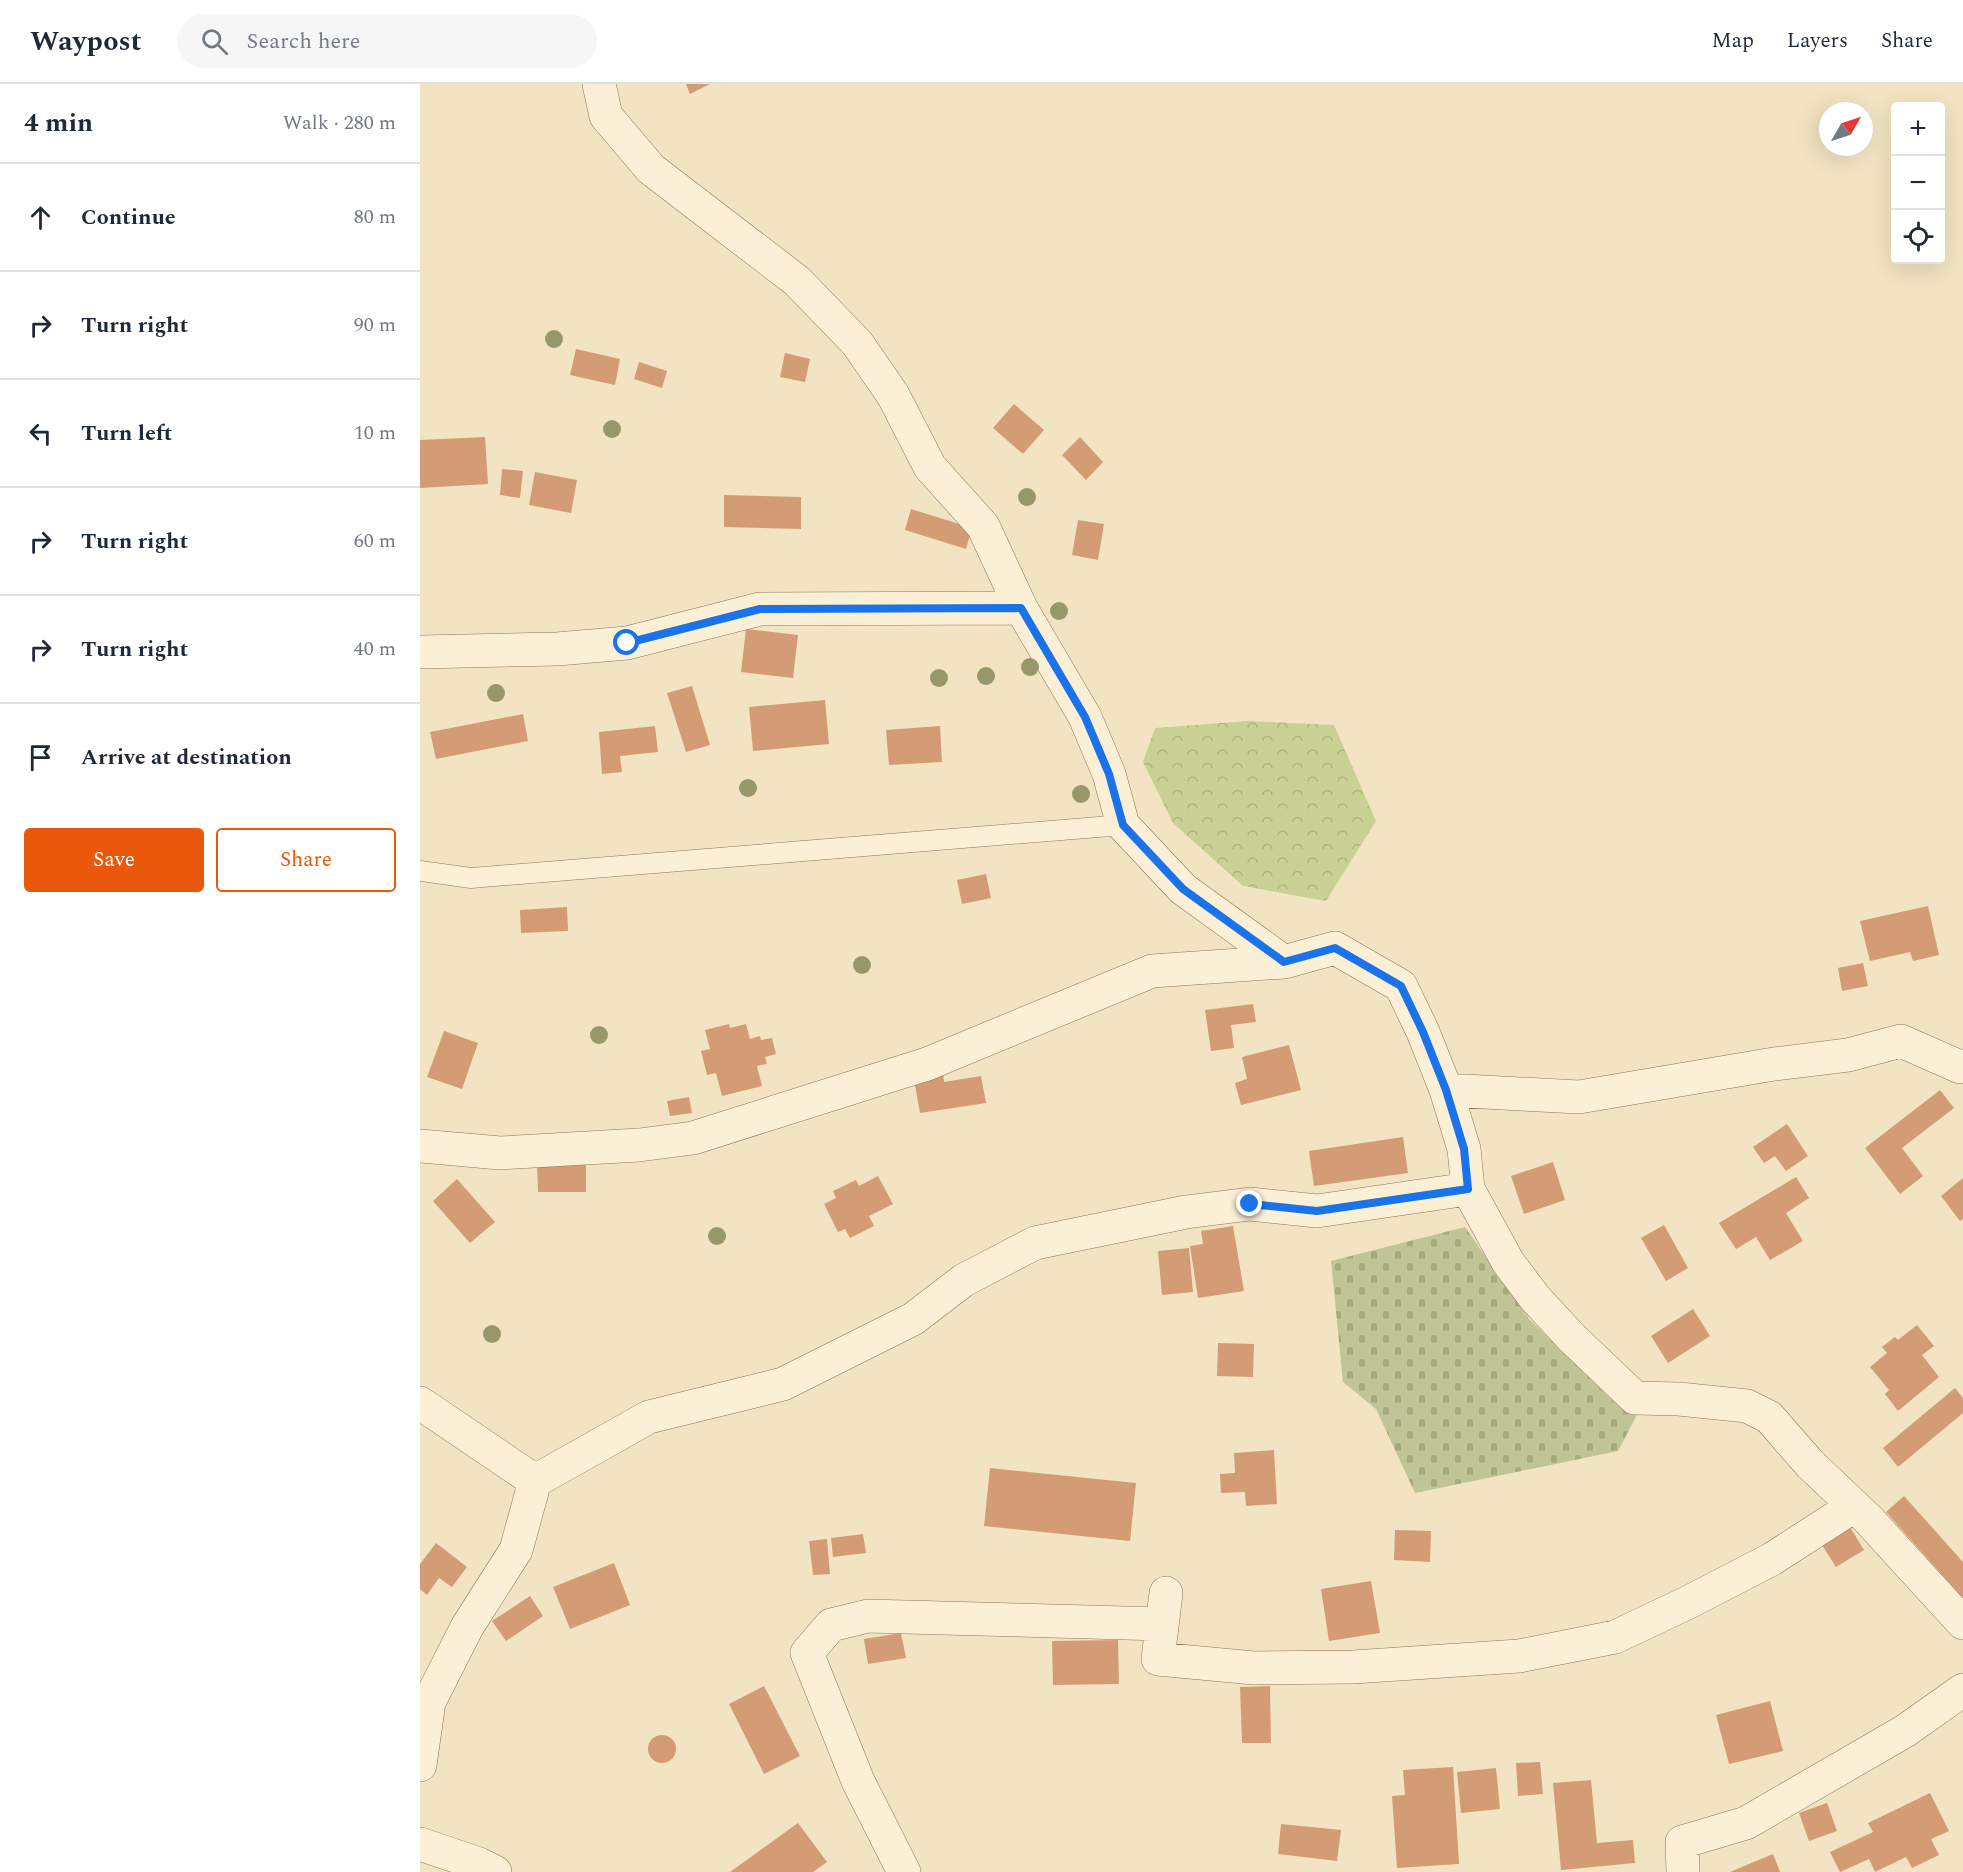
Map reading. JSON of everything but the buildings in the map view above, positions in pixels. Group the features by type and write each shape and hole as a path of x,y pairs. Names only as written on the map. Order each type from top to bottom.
{"street":[{"path":"599,84 606,116 651,169 797,281 857,343 892,395 930,466 984,526 1021,608 1085,717 1109,774 1123,825 1183,889 1284,962"},
{"path":"420,652 557,649 627,643 760,609 1021,608"},
{"path":"420,1146 500,1153 639,1145 693,1138 927,1064 1152,971 1284,962 1335,948 1401,986 1423,1032 1446,1090 1464,1149 1468,1189 1508,1262 1535,1298 1570,1337 1635,1398 1679,1399 1748,1406 1768,1417 1810,1464 1854,1506 1963,1623"},
{"path":"1446,1090 1579,1097 1774,1064 1848,1055 1901,1041 1963,1066"},
{"path":"420,1766 429,1702 467,1627 516,1550 535,1481 650,1417 783,1384 913,1319 964,1280 1035,1243 1186,1212 1250,1204 1317,1211 1468,1189"},
{"path":"420,1403 535,1481"},
{"path":"904,1872 858,1781 807,1653 831,1625 868,1616 1164,1609 1158,1659 1254,1668 1353,1667 1519,1656 1615,1637 1772,1559 1854,1506"},
{"path":"1683,1872 1682,1842 1746,1823 1905,1731 1963,1690"},
{"path":"420,1844 479,1864 495,1872"}],"lane":[{"path":"420,871 471,878 1123,825"}],"green space":[{"path":"1248,721 1334,725 1376,821 1326,901 1243,886 1173,823 1143,762 1155,728"},
{"path":"1465,1227 1529,1319 1615,1403 1639,1411 1618,1451 1415,1493 1376,1409 1343,1382 1331,1261"}],"route":[{"path":"627,643 760,609 1021,608 1085,717 1109,774 1123,825 1183,889 1284,962 1335,948 1401,986 1423,1032 1446,1090 1464,1149 1468,1189 1317,1211 1250,1204"}]}
